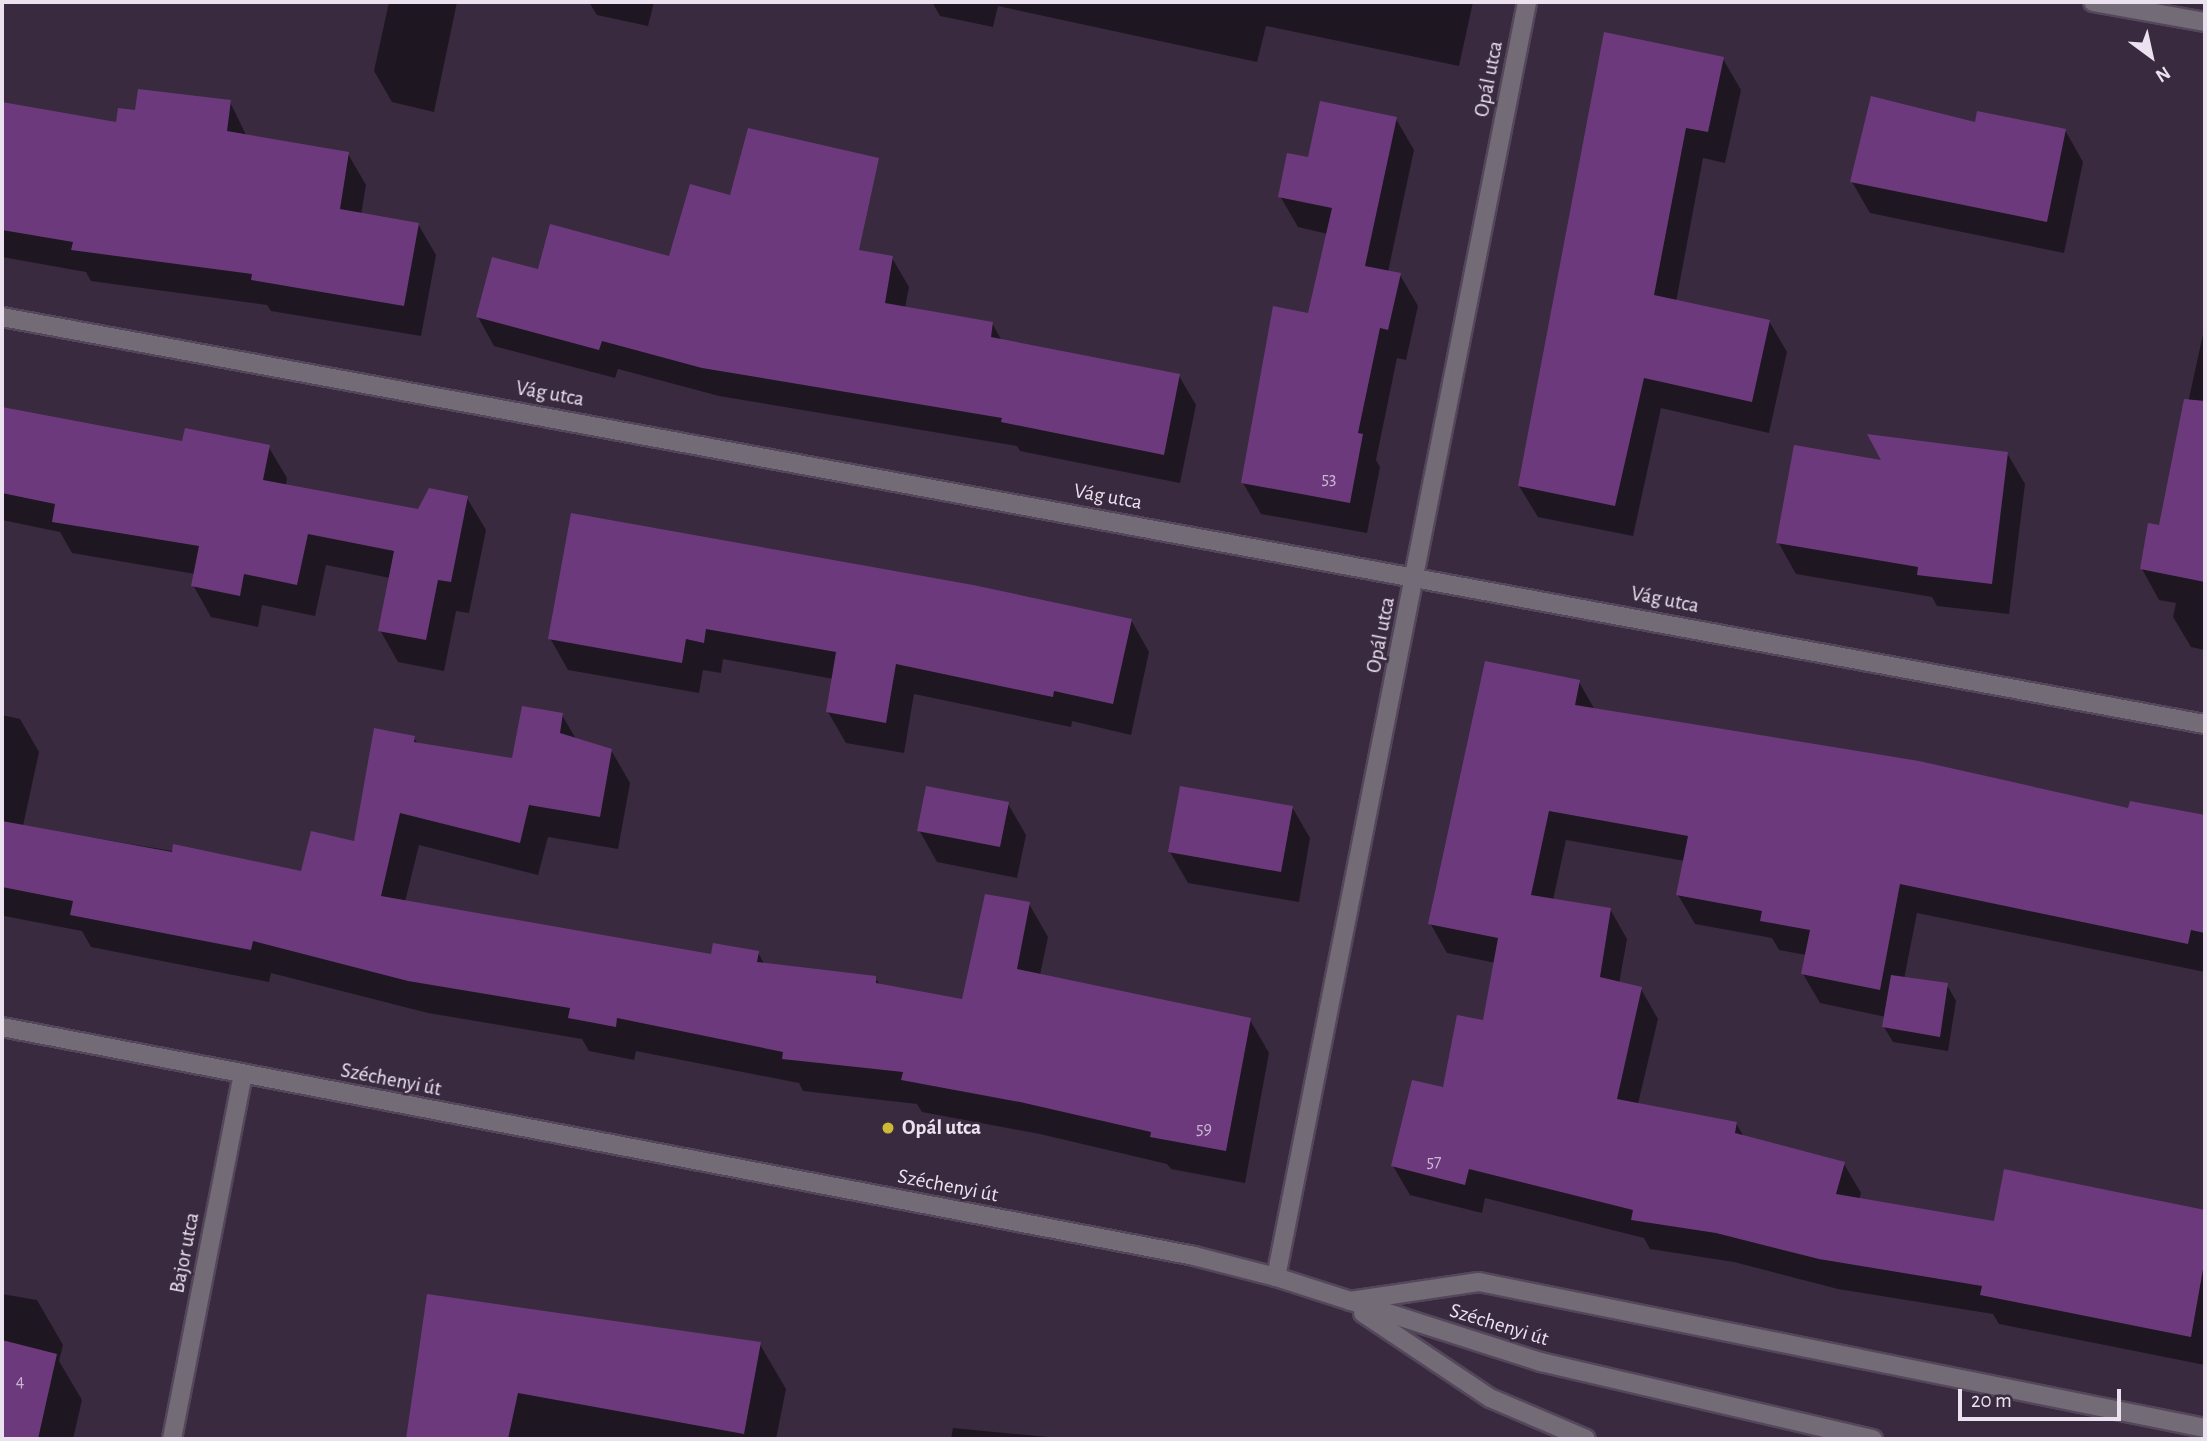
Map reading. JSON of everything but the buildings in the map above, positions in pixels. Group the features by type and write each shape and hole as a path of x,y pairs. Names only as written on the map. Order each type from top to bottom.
{"street":[{"name":"Opál utca","path":"1276,1277 1416,577 1527,2"},
{"path":"2094,2 2205,22"},
{"name":"Vág utca","path":"2,317 2205,724"},
{"name":"Széchenyi út","path":"2,1027 1194,1256 1276,1277 1541,1362 1873,1439"},
{"name":"Bajor utca","path":"172,1439 243,1075"},
{"path":"1345,1301 1479,1282 2205,1428"},
{"path":"1345,1301 1490,1398 1586,1439"}],"place":[{"name":"Opál utca","path":"888,1128"}]}
